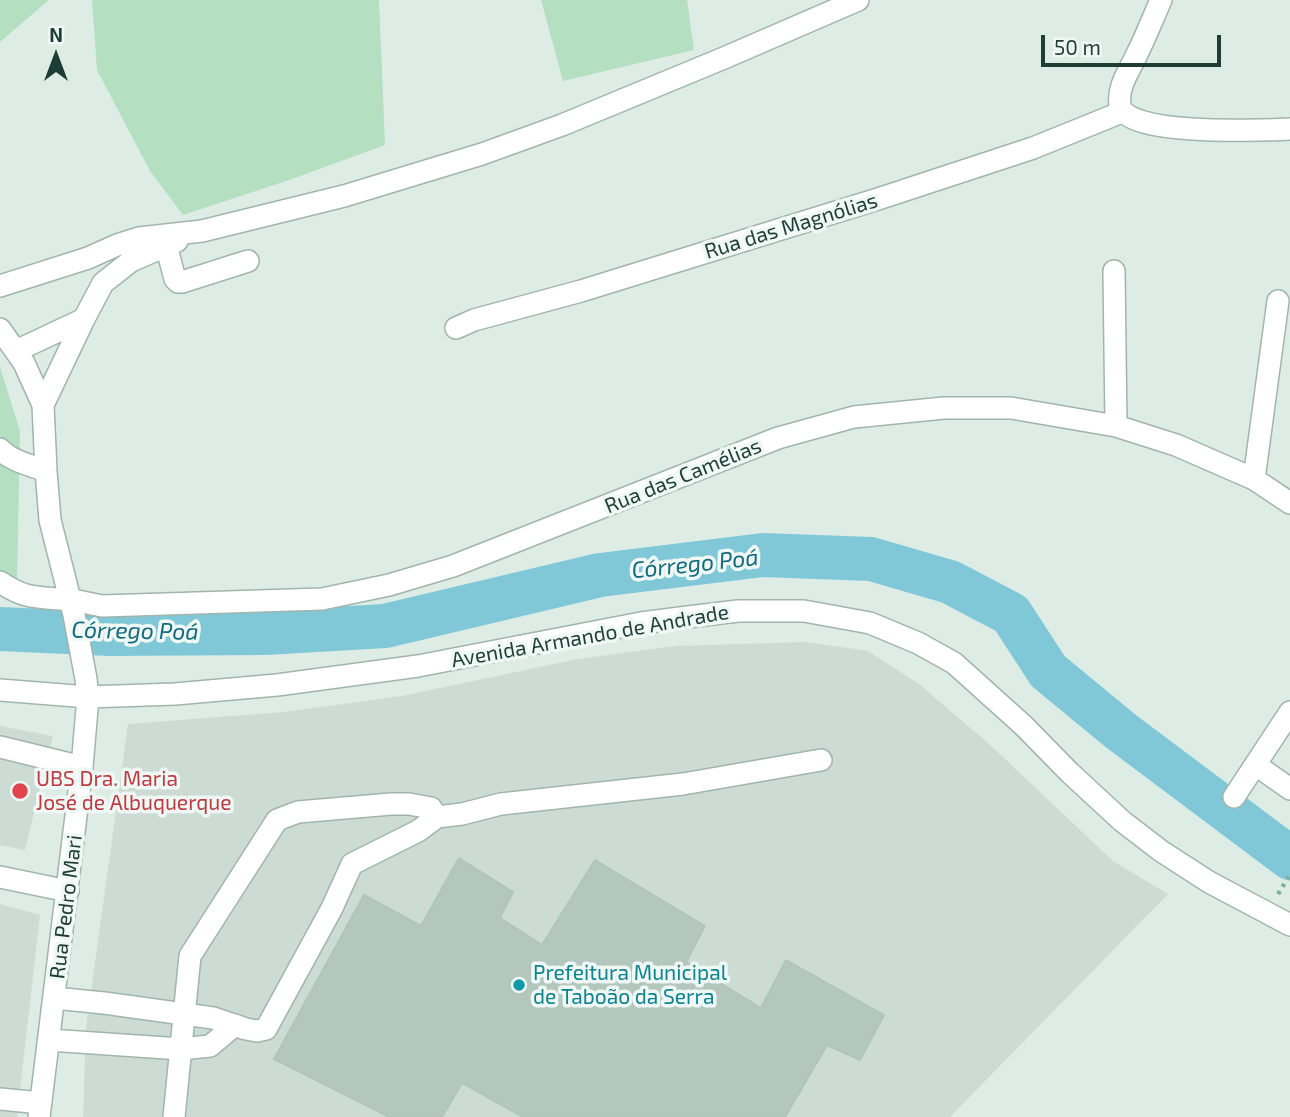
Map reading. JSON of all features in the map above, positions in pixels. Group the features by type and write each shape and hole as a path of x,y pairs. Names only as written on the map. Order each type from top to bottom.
{"street":[{"path":"0,286 88,258 139,238 201,231 344,196 482,154 575,120 858,0"},
{"path":"1161,0 1136,57 1125,75 1120,104 1122,112 1129,117 1163,127 1234,131 1290,129"},
{"name":"Rua das Magnólias","path":"456,328 474,320 580,291 878,199 1033,148 1122,112"},
{"path":"43,405 103,283 131,261 201,231"},
{"path":"166,245 175,279 180,282 248,261"},
{"path":"88,258 103,283"},
{"path":"1114,271 1116,426"},
{"path":"1254,480 1278,301"},
{"path":"16,351 84,319"},
{"path":"0,328 24,363 43,405"},
{"name":"Rua Pedro Mari","path":"40,1110 82,767 87,688 72,607 50,520 43,405"},
{"name":"Rua das Camélias","path":"0,582 20,594 72,607 322,599 389,585 453,566 778,438 855,417 944,408 1011,408 1116,426 1176,445 1254,480 1290,503"},
{"path":"0,449 13,459 46,471"},
{"name":"Avenida Armando de Andrade","path":"0,691 87,688 175,694 277,685 418,666 641,624 738,611 804,611 844,618 870,624 918,643 954,663 1122,821 1161,851 1209,882 1290,925"},
{"path":"1234,797 1290,712"},
{"path":"0,747 82,767"},
{"path":"54,998 213,1018 257,1031 266,1029 332,908 352,864 418,831 437,817 501,804 683,783 821,760"},
{"path":"1256,765 1290,789"},
{"path":"174,1117 190,956 277,820 298,811 409,804 431,808 437,817"},
{"path":"0,877 68,891"},
{"path":"49,1040 181,1049 210,1046 235,1025"},
{"path":"0,1098 40,1110"}],"path":[{"path":"1273,902 1290,875"}],"shaded area":[{"path":"807,642 868,651 919,684 988,743 1113,861 1168,894 950,1117 83,1117 86,1028 128,724 284,712 402,696 578,659 675,646"},
{"name":"UBS Dra. Maria José de Albuquerque","path":"0,726 53,736 25,850 0,845"},
{"path":"0,904 40,915 17,1117 0,1117"}],"green space":[{"path":"0,0 49,0 0,42"},
{"path":"92,0 379,0 385,145 183,215 150,171 97,70"},
{"path":"541,0 687,0 694,50 563,81"},
{"path":"0,367 20,431 17,585 0,585"}],"building":[{"name":"Prefeitura Municipal de Taboão da Serra","path":"459,858 513,892 500,918 542,945 595,860 705,926 686,962 761,1008 786,960 884,1015 860,1060 827,1045 785,1117 523,1117 462,1083 442,1117 389,1117 274,1059 364,895 421,926"}],"waterway":[{"name":"Córrego Poá","path":"0,629 110,634 265,633 385,626 600,575 763,555 871,559 950,582 1011,614 1048,671 1122,732 1290,858"}],"place":[{"name":"UBS Dra. Maria José de Albuquerque","path":"20,791"},
{"name":"Prefeitura Municipal de Taboão da Serra","path":"519,985"}]}
